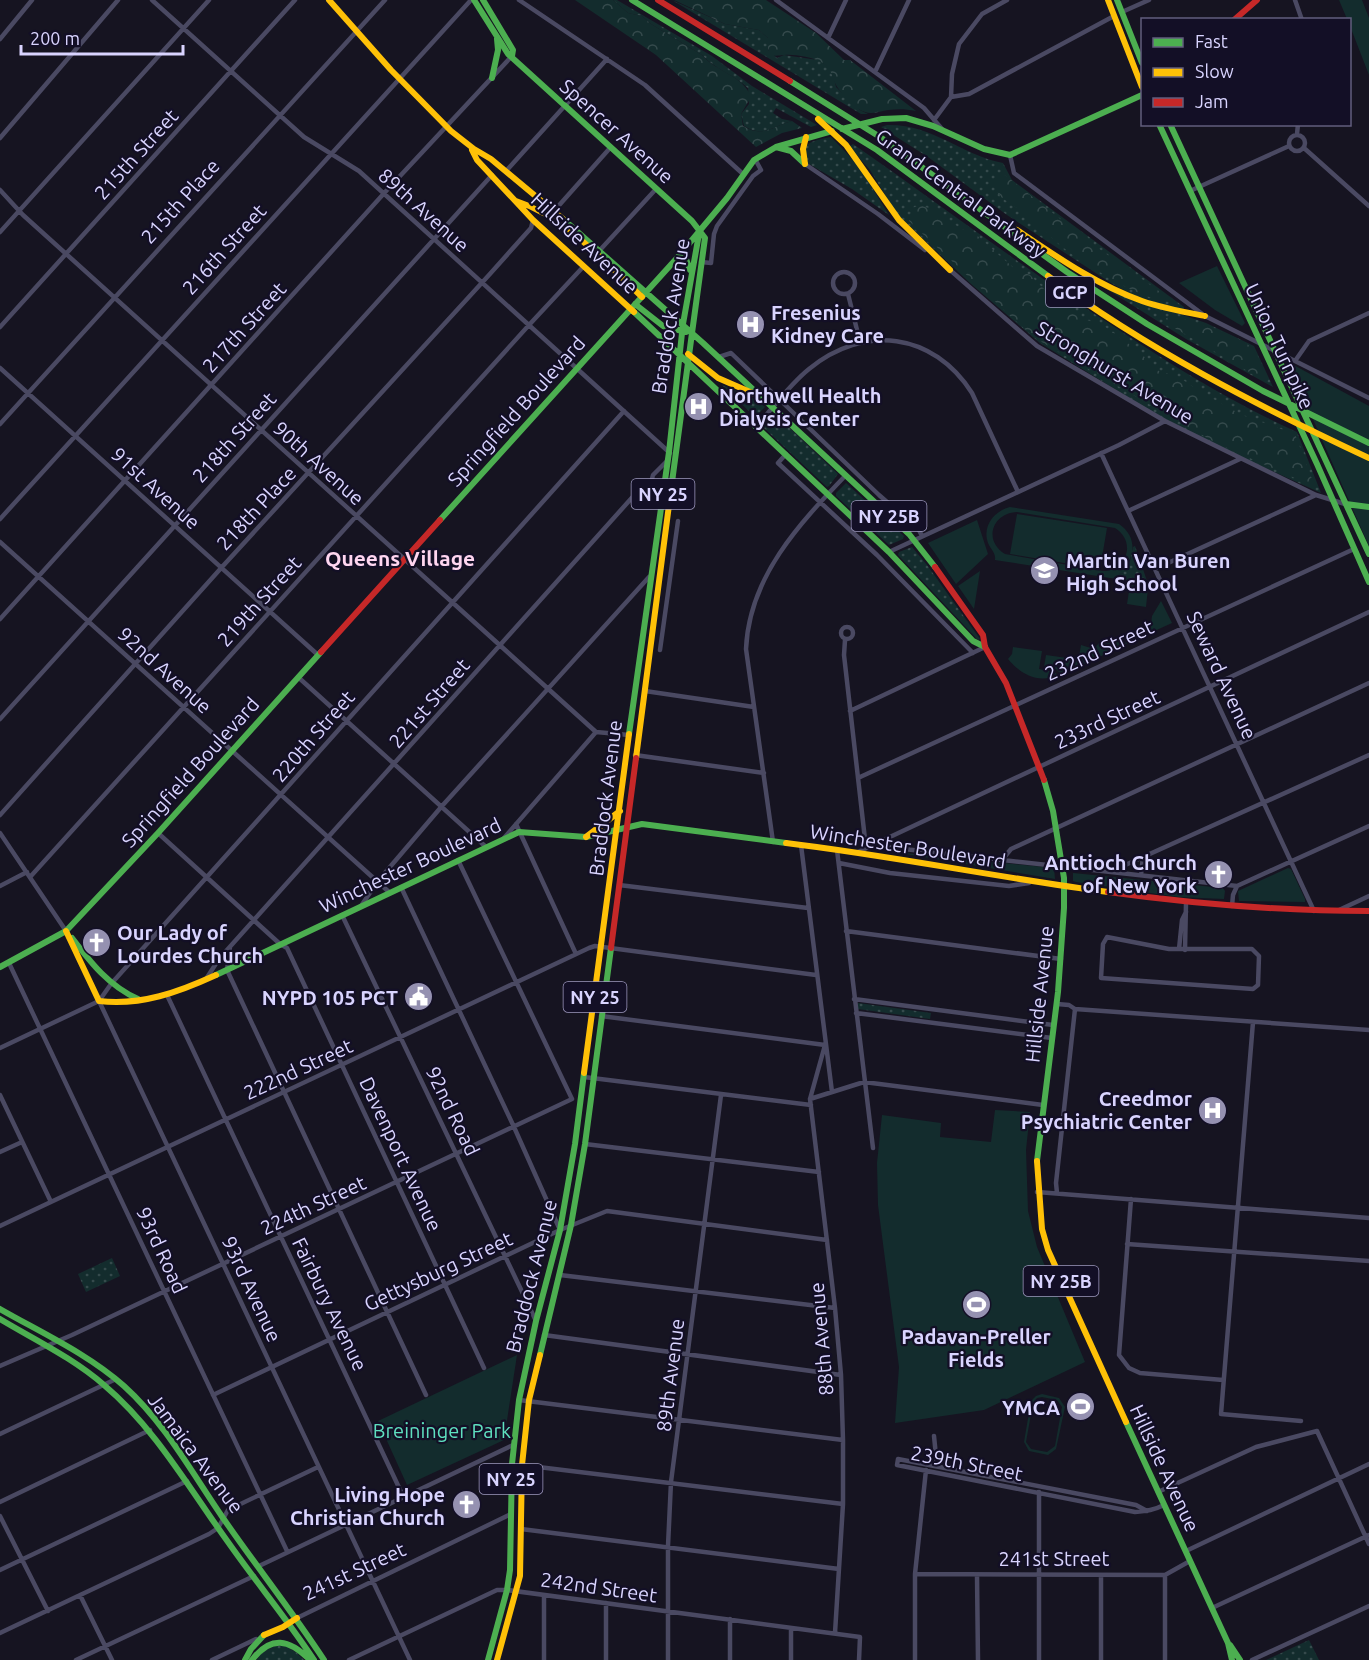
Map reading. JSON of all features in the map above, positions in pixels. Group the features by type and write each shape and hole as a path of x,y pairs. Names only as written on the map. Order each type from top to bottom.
{"main road":[{"name":"Hillside Avenue","path":"329,0 398,79 472,150 491,159 600,250 644,294 683,324 774,407 913,539 983,635 985,647 1000,671 1016,705 1040,767 1050,797 1063,866 1065,887 1061,959 1035,1166 1042,1229 1055,1267 1158,1492 1228,1643 1240,1660"},
{"name":"Spencer Avenue","path":"472,0 508,54 700,231"},
{"name":"Spencer Avenue","path":"483,0 513,50 512,56"},
{"name":"Grand Central Parkway","path":"632,0 877,150 1099,311 1181,362 1276,414 1369,458"},
{"name":"Grand Central Parkway","path":"658,0 880,137 1107,299 1188,349 1263,391 1368,442"},
{"path":"1108,0 1141,82"},
{"path":"1117,0 1141,58"},
{"path":"1236,18 1257,0"},
{"path":"492,78 498,50 497,38"},
{"path":"1010,155 1141,96"},
{"path":"802,104 846,145 899,220 950,270"},
{"name":"Springfield Boulevard","path":"0,968 66,931 158,833 677,258 727,198 755,159 776,147 806,137 894,117 932,123 997,154 1010,155"},
{"name":"Union Turnpike","path":"1160,126 1317,464 1369,582"},
{"name":"Union Turnpike","path":"1171,126 1369,554"},
{"path":"805,164 803,149 806,137"},
{"path":"776,147 790,151 805,164"},
{"name":"Hillside Avenue","path":"472,150 477,160 533,220 583,267 633,306 679,354 889,552 974,641 985,647"},
{"path":"932,173 1049,251 1120,292 1171,310 1205,316"},
{"path":"516,201 526,202 554,221 644,294"},
{"name":"Braddock Avenue","path":"497,1660 520,1576 522,1465 529,1400 571,1225 585,1144 705,237 700,231"},
{"name":"Braddock Avenue","path":"488,1660 507,1590 512,1558 513,1445 519,1400 568,1192 640,648 669,453 683,324 700,231"},
{"path":"677,258 688,261 691,276"},
{"path":"633,306 663,326 692,333"},
{"path":"679,354 690,354 718,378 764,398"},
{"path":"1346,504 1369,507"},
{"path":"640,648 651,650"},
{"path":"586,837 620,812"},
{"name":"Winchester Boulevard","path":"99,1001 124,1004 186,989 519,832 586,837 642,824 837,850 866,851 1032,882 1186,903 1314,911 1369,911"},
{"name":"93rd Avenue","path":"66,931 111,984 126,995 138,999"},
{"name":"93rd Avenue","path":"66,931 99,1001"},
{"name":"Jamaica Avenue","path":"0,1309 102,1368 116,1379 158,1424 297,1618 324,1660"},
{"name":"Jamaica Avenue","path":"0,1319 104,1384 150,1430 188,1481 218,1528 289,1623 312,1660"},
{"name":"241st Street","path":"264,1635 297,1618"},
{"path":"245,1660 251,1649 264,1635"},
{"path":"252,1660 263,1647 280,1642 297,1647 312,1660"},
{"name":"Hillside Avenue","path":"1228,1643 1232,1660"}],"street":[{"path":"0,39 32,0"},
{"path":"0,138 118,0"},
{"name":"89th Avenue","path":"152,0 304,137 359,171 669,453"},
{"path":"0,232 209,0"},
{"name":"215th Street","path":"0,327 295,0"},
{"name":"215th Place","path":"0,424 385,0"},
{"name":"216th Street","path":"0,519 330,153 472,0"},
{"path":"519,0 645,86 743,174"},
{"path":"776,0 924,108 932,123 951,98 952,74 959,44 982,14 1007,0"},
{"path":"828,38 846,0"},
{"path":"875,72 909,0"},
{"path":"1122,12 1149,0"},
{"path":"1295,0 1301,18"},
{"path":"951,98 969,94 1114,16"},
{"name":"217th Street","path":"0,619 383,194 512,56"},
{"path":"506,171 607,59"},
{"path":"1297,134 1298,126"},
{"path":"1289,146 1291,136 1297,134"},
{"path":"1297,134 1304,139 1304,148 1369,206"},
{"path":"1190,191 1289,146"},
{"path":"1289,146 1296,151 1304,148"},
{"path":"554,211 610,148"},
{"path":"1010,155 1014,173 1205,316 1369,398"},
{"path":"701,262 711,263 717,226 753,176 761,170 755,159"},
{"name":"Stronghurst Avenue","path":"805,164 878,214 950,270 1037,346 1165,421 1316,495 1346,504"},
{"name":"218th Street","path":"0,719 492,175"},
{"path":"600,250 656,189"},
{"name":"90th Avenue","path":"0,190 18,211 596,732"},
{"name":"218th Place","path":"0,815 531,228 533,220"},
{"name":"219th Street","path":"0,886 29,874 184,708 583,267"},
{"path":"842,272 850,273 855,280 854,288 848,294 840,294 833,284 835,276 842,272"},
{"path":"848,294 860,342"},
{"path":"1295,361 1309,341 1369,313"},
{"path":"756,427 807,370 841,349 860,342 893,340 918,346 936,354 957,371 972,393 1018,492"},
{"name":"Hillside Avenue","path":"719,357 731,353 879,495 919,530 922,536"},
{"name":"91st Avenue","path":"0,368 318,655"},
{"name":"220th Street","path":"0,1048 99,1001 111,984 624,411"},
{"path":"889,552 1165,421"},
{"path":"669,453 676,453"},
{"name":"Seward Avenue","path":"1101,453 1314,911"},
{"path":"786,454 778,463 819,504 877,555 973,653"},
{"path":"1128,511 1240,459"},
{"name":"221st Street","path":"205,980 219,959 646,482 651,483 653,476 667,461"},
{"path":"773,842 746,649 749,619 763,583 781,549 799,525 846,475"},
{"path":"651,483 664,484"},
{"path":"1155,569 1316,495"},
{"path":"660,650 678,520"},
{"name":"92nd Avenue","path":"0,542 390,892"},
{"name":"232nd Street","path":"858,778 1354,549"},
{"path":"361,906 378,881 442,806 651,574"},
{"path":"633,595 648,597"},
{"name":"233rd Street","path":"866,851 887,838 1369,612"},
{"path":"845,640 844,655 866,851"},
{"path":"850,711 985,647"},
{"path":"298,677 486,847"},
{"path":"1002,860 1011,849 1369,683"},
{"path":"645,691 754,707"},
{"path":"504,838 596,732 629,735"},
{"path":"635,755 764,773"},
{"path":"1110,872 1369,755"},
{"path":"516,824 576,954"},
{"path":"1232,906 1237,886 1369,826"},
{"name":"93rd Avenue","path":"0,833 66,931"},
{"name":"Davenport Avenue","path":"158,833 287,948 484,1368"},
{"path":"885,856 887,838"},
{"name":"88th Avenue","path":"801,845 832,1092"},
{"name":"Winchester Boulevard","path":"886,847 1237,886"},
{"path":"837,850 873,1149"},
{"path":"1141,875 1143,857"},
{"path":"458,860 572,1099 581,1101"},
{"name":"Winchester Boulevard","path":"839,863 890,873 1009,886 1032,882"},
{"path":"619,885 808,908"},
{"path":"401,887 560,1230"},
{"path":"1336,911 1369,896"},
{"path":"1182,950 1182,920 1186,903"},
{"name":"92nd Road","path":"342,915 536,1321"},
{"path":"846,931 1061,959"},
{"path":"1107,937 1182,950 1252,949 1259,956 1258,985 1253,989 1101,978 1103,944 1107,937"},
{"path":"230,947 227,970 426,1395"},
{"name":"222nd Street","path":"0,1226 589,948 601,947 816,975"},
{"name":"93rd Road","path":"9,963 287,1551"},
{"name":"Fairbury Avenue","path":"167,995 403,1496"},
{"path":"854,999 1053,1025"},
{"name":"93rd Avenue","path":"99,1001 410,1660"},
{"path":"1056,1004 1069,1005 1075,1009 1369,1030"},
{"path":"1057,1193 1056,1183 1075,1009"},
{"path":"932,1023 934,1010"},
{"path":"856,1013 1052,1038"},
{"path":"601,1016 825,1045"},
{"path":"984,1029 985,1016"},
{"path":"1252,1022 1221,1414 1302,1421"},
{"name":"88th Avenue","path":"825,1045 811,1102 841,1375 843,1504 835,1633"},
{"path":"584,1077 721,1095 811,1102 832,1092 864,1082 1043,1105"},
{"path":"0,1095 51,1202"},
{"name":"89th Avenue","path":"668,1660 668,1546 671,1482 721,1095"},
{"name":"224th Street","path":"0,1366 164,1292 572,1099"},
{"path":"0,1152 22,1142"},
{"path":"585,1144 819,1172"},
{"path":"1037,1192 1369,1218"},
{"path":"1131,1199 1119,1355 1129,1368 1140,1372 1223,1380"},
{"name":"Gettysburg Street","path":"213,1395 560,1230 607,1211 827,1240"},
{"path":"1127,1244 1369,1261"},
{"path":"560,1275 835,1308"},
{"path":"544,1335 841,1375"},
{"path":"0,1434 116,1379"},
{"path":"519,1400 843,1440"},
{"path":"0,1502 150,1430"},
{"path":"1158,1492 1256,1447 1317,1431 1369,1544"},
{"path":"934,1436 937,1466"},
{"path":"259,1566 513,1445"},
{"name":"239th Street","path":"1147,1511 1136,1505 937,1466 926,1468 897,1465 898,1459 926,1468 1135,1512 1147,1511 1164,1505"},
{"path":"1186,1551 1369,1464"},
{"path":"522,1465 843,1504"},
{"path":"0,1633 218,1528 228,1510 318,1467"},
{"path":"915,1660 915,1574 926,1468"},
{"path":"0,1570 188,1481"},
{"path":"1039,1660 1040,1486"},
{"name":"241st Street","path":"297,1618 511,1514"},
{"path":"0,1516 48,1611"},
{"path":"521,1529 839,1569"},
{"path":"1212,1608 1367,1536"},
{"name":"241st Street","path":"915,1574 1165,1575 1191,1561"},
{"path":"977,1575 978,1660"},
{"path":"1101,1575 1101,1660"},
{"path":"1165,1575 1165,1660"},
{"path":"76,1660 254,1576"},
{"name":"242nd Street","path":"349,1660 497,1590 507,1590 860,1637 859,1660"},
{"path":"80,1595 112,1660"},
{"path":"544,1595 544,1660"},
{"path":"606,1604 606,1660"},
{"path":"1252,1660 1369,1606"},
{"path":"730,1619 730,1660"},
{"path":"791,1628 791,1660"},
{"name":"241st Street","path":"212,1660 264,1635"}],"green space":[{"path":"575,0 613,0 628,13 642,16 736,79 751,97 741,114 743,126 762,131 792,121 802,128 782,133 756,147 656,55"},
{"path":"613,0 617,0 712,56 752,86 817,125 811,127 776,108 773,113 782,119 792,121 763,131 744,126 741,114 749,104 748,88 642,16 628,13"},
{"path":"672,0 725,24 759,30 768,38 768,50 777,58 784,55 818,60 828,66 833,74 836,87 860,110 868,114 861,114"},
{"path":"674,0 766,0 816,33 844,60 850,60 916,111 895,109 868,113 861,110 843,95 825,64 798,55 771,55 768,38 759,30 725,24"},
{"path":"1339,0 1362,0 1369,18 1369,75 1351,29 1351,18 1347,18"},
{"path":"887,125 919,129 974,154 1003,163 1012,180 1184,307 1183,311 1133,295 1111,283 1007,215 928,157 881,127"},
{"path":"831,137 858,165 889,215 852,189 809,164 805,157 806,147 813,141"},
{"path":"853,144 1052,285 1140,344 1228,397 1297,432 1321,493 1241,457 1157,415 1040,343 970,283 896,213 870,170 851,149 850,146"},
{"path":"1005,175 1088,241 1173,301 1164,301 1139,293 1070,253 1024,213 999,195 996,180"},
{"path":"920,205 937,211 961,229 973,232 1016,270 1030,275 1065,307 1083,319 1101,324 1140,352 1156,370 1179,377 1242,415 1295,434 1315,487 1216,443 1033,337 909,221 912,208"},
{"path":"1217,266 1245,323 1242,326 1215,310 1179,283"},
{"path":"1105,288 1206,323 1254,346 1273,387 1186,339"},
{"path":"1172,316 1216,329 1248,344 1256,353 1268,380 1266,382 1166,323 1164,319"},
{"path":"1290,363 1369,406 1369,546 1289,365"},
{"path":"722,385 751,397 765,407 755,417"},
{"path":"774,415 838,474 829,486 827,487 764,428"},
{"path":"846,483 904,536 903,539 889,545 836,496 836,493"},
{"path":"1010,507 1119,524 1125,529 1132,542 1129,561 1119,573 1124,574 1123,580 995,560 988,543 988,525 994,516","holes":["1017,512 1115,528 1126,540 1126,554 1118,566 1103,571 1005,554 998,549 993,535 993,528 1001,517"]},
{"path":"1017,514 1107,528 1100,569 1010,554"},
{"path":"977,520 988,554 956,584 928,543"},
{"path":"1135,546 1148,584 1123,580 1124,574 1118,573 1130,561"},
{"path":"912,547 980,639 978,640 898,555 899,552"},
{"path":"980,571 974,609 958,586"},
{"path":"1130,585 1148,588 1146,607 1127,604"},
{"path":"1161,601 1172,623 1150,633 1152,616"},
{"path":"1102,639 1128,643 1062,675 1056,669 1044,667 1046,655 1074,659 1075,656 1079,657 1081,645 1094,649"},
{"path":"1013,647 1042,651 1039,669 1058,675 1044,679 1019,670 1008,659"},
{"path":"894,852 1054,868 1055,879"},
{"path":"1288,868 1291,869 1305,902 1239,901 1238,891"},
{"path":"1073,873 1223,888 1224,899 1178,897 1076,882 1073,881"},
{"path":"858,1003 931,1013 930,1019 858,1009"},
{"name":"Padavan-Preller Fields","path":"995,1110 1030,1112 1026,1150 1028,1211 1037,1247 1085,1362 984,1410 895,1423 899,1367 878,1205 877,1163 882,1115 941,1123 940,1137 991,1142"},
{"path":"112,1258 120,1276 86,1292 78,1274"},
{"name":"Breininger Park","path":"517,1355 504,1440 407,1485 378,1421"},
{"path":"1042,1394 1059,1398 1065,1407 1056,1449 1048,1455 1029,1451 1024,1442 1031,1401","holes":["1042,1397 1057,1400 1062,1407 1055,1446 1047,1452 1031,1449 1026,1442 1033,1403 1037,1398"]},
{"path":"1309,1640 1319,1660 1266,1660"},
{"path":"284,1645 304,1660 257,1660 268,1649"}],"traffic: fast":[{"path":"474,0 508,54 692,221 705,238 692,333"},
{"path":"483,0 513,50 512,56"},
{"path":"632,0 877,150 1048,276"},
{"path":"1117,0 1141,60"},
{"path":"492,78 498,50 497,39"},
{"path":"790,81 880,137 1067,272 1147,324 1263,391 1369,443"},
{"path":"842,129 882,119 906,118 933,126 984,149 1010,155 1141,95"},
{"path":"1160,126 1317,464 1369,582"},
{"path":"1171,126 1369,554"},
{"path":"440,520 677,258 727,198 754,160 776,147 832,131"},
{"path":"776,147 791,151 805,164"},
{"path":"563,219 703,343 909,534 935,567"},
{"path":"683,324 699,234"},
{"path":"677,258 686,259 690,270"},
{"path":"635,304 663,326 686,332"},
{"path":"634,312 889,552 973,641 985,647"},
{"path":"629,734 669,452 683,324"},
{"path":"672,482 692,333"},
{"path":"1346,504 1369,507"},
{"path":"0,967 66,931 321,652"},
{"path":"1037,1161 1058,992 1064,908 1064,878 1053,811 1044,780"},
{"path":"216,975 519,832 586,837 642,824 786,843"},
{"path":"72,938 109,981 138,999"},
{"path":"540,1355 571,1225 585,1144 611,948"},
{"path":"488,1660 507,1590 510,1570 512,1464 519,1400 536,1321 560,1230 575,1144 584,1073"},
{"path":"0,1309 95,1364 139,1400 177,1449 324,1660"},
{"path":"0,1319 92,1375 139,1420 170,1459 314,1660"},
{"path":"1126,1422 1228,1643 1232,1660"},
{"path":"245,1660 251,1649 264,1635"},
{"path":"252,1660 266,1646 273,1643 287,1644 310,1660"},
{"path":"1230,1645 1240,1660"}],"traffic: slow":[{"path":"329,0 391,70 451,131 491,159 563,219"},
{"path":"1108,0 1141,84"},
{"path":"818,119 846,145 899,220 950,270"},
{"path":"805,164 803,149 806,137"},
{"path":"472,150 477,160 533,220 634,312"},
{"path":"516,201 534,208 568,229 642,297"},
{"path":"1017,230 1078,270 1109,287 1157,306 1205,316"},
{"path":"1048,276 1124,328 1204,375 1369,458"},
{"path":"688,354 718,378 757,395"},
{"path":"636,758 672,482"},
{"path":"584,1073 629,734"},
{"path":"586,837 620,811"},
{"path":"786,843 1108,892"},
{"path":"66,931 99,1001 130,1001 159,996 216,975"},
{"path":"1037,1161 1042,1229 1048,1250 1126,1422"},
{"path":"497,1660 520,1576 522,1465 529,1400 540,1355"},
{"path":"264,1635 297,1618"}],"traffic: jam":[{"path":"658,0 790,81"},
{"path":"1236,18 1257,0"},
{"path":"321,652 440,520"},
{"path":"935,567 983,635 985,647 1006,683 1044,780"},
{"path":"611,948 636,758"},
{"path":"1108,892 1238,906 1369,911"}],"place":[{"name":"Fresenius Kidney Care","path":"750,324"},
{"name":"Northwell Health Dialysis Center","path":"698,407"},
{"name":"Martin Van Buren High School","path":"1045,571"},
{"name":"Anttioch Church of New York","path":"1218,874"},
{"name":"Our Lady of Lourdes Church","path":"96,943"},
{"name":"NYPD 105 PCT","path":"419,997"},
{"name":"Creedmor Psychiatric Center","path":"1213,1110"},
{"name":"Padavan-Preller Fields","path":"976,1305"},
{"name":"YMCA","path":"1081,1407"},
{"name":"Living Hope Christian Church","path":"466,1505"}],"district":[{"name":"Queens Village","path":"400,558"}]}
